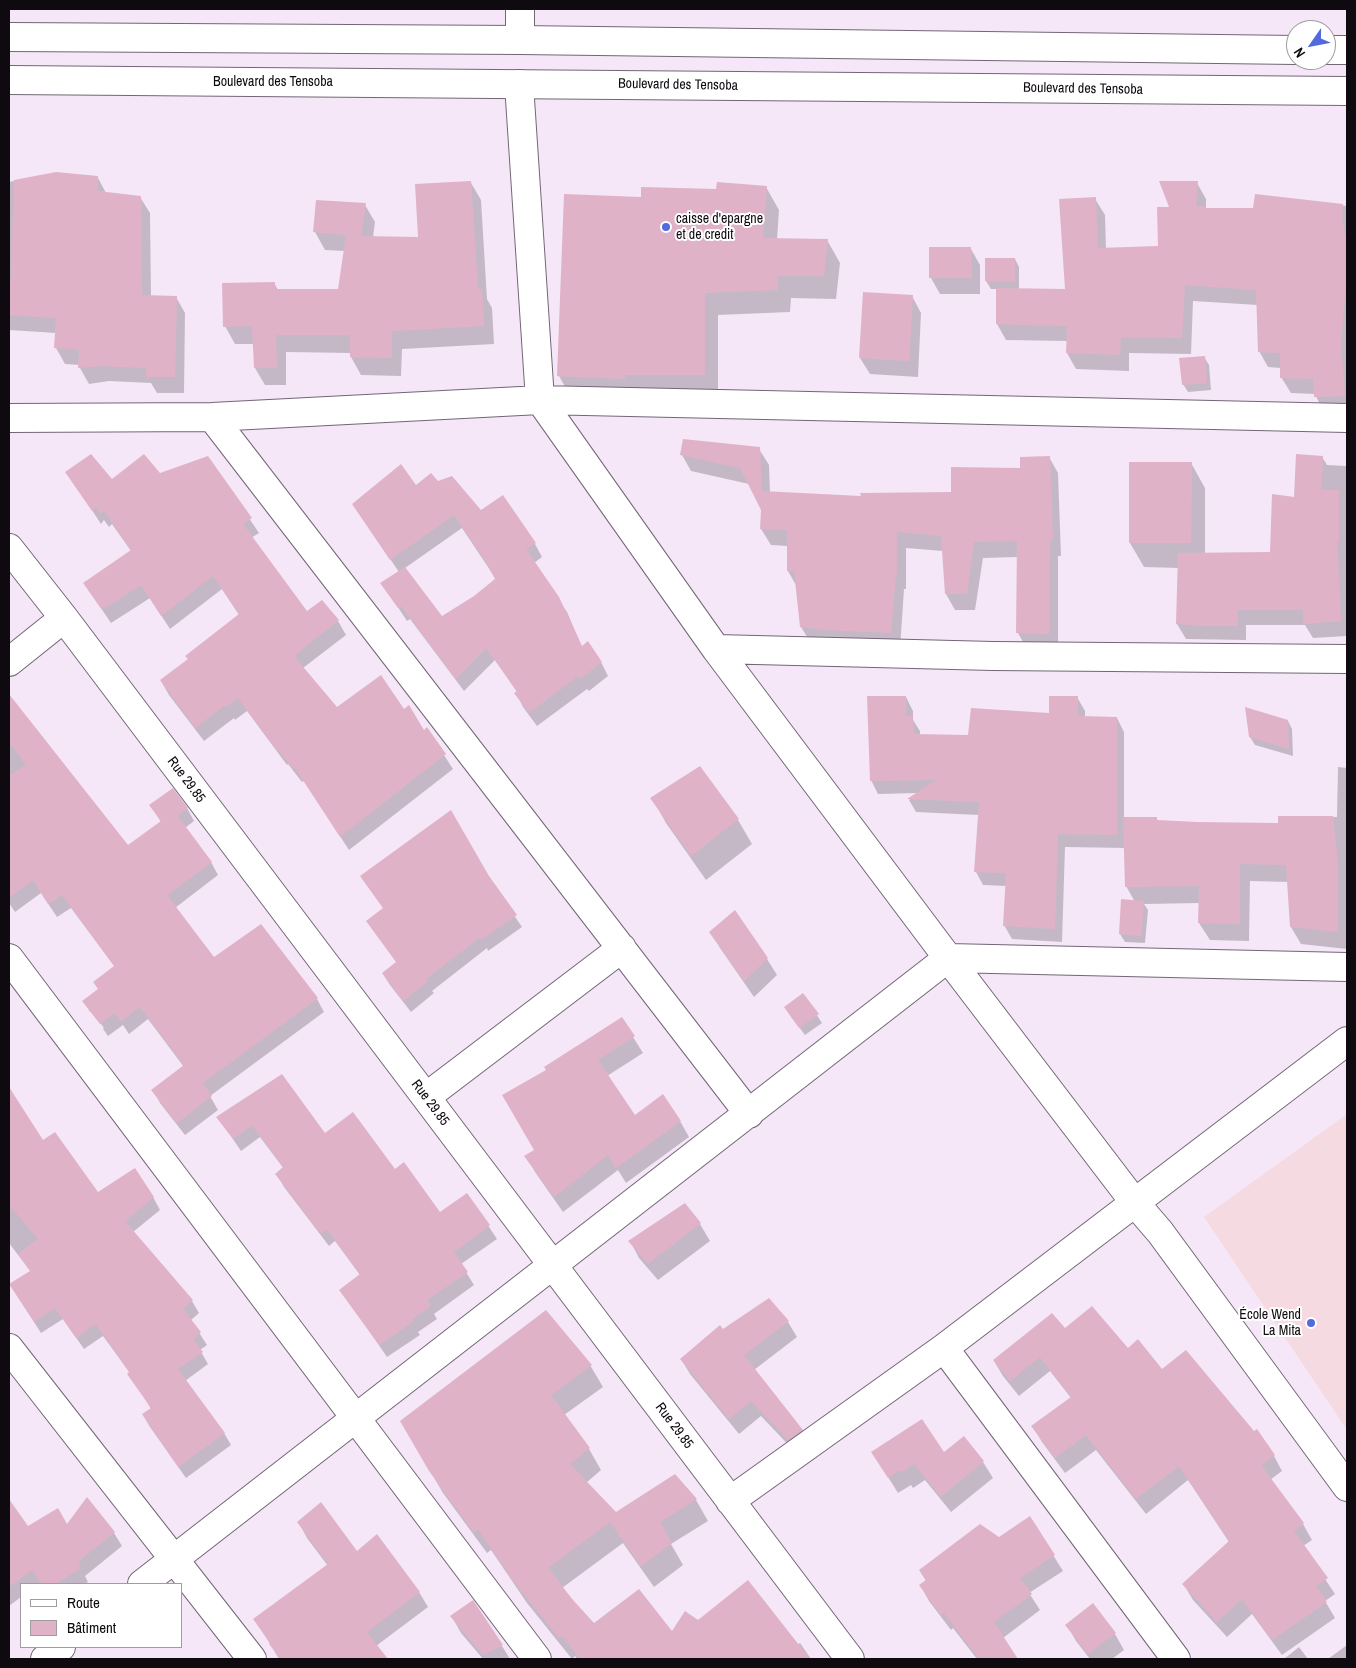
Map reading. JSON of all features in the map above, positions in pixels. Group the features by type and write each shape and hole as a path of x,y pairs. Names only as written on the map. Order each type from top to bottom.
{"street":[{"path":"520,9 520,40"},
{"path":"9,37 520,40 1286,50"},
{"name":"Boulevard des Tensoba","path":"9,80 1347,91"},
{"path":"519,84 540,400 716,649 948,958 1135,1203 1160,1232 1347,1487"},
{"path":"9,418 212,416 540,400 1347,418"},
{"path":"212,416 749,1114"},
{"name":"Rue 29.85","path":"9,548 64,618 850,1659"},
{"path":"9,662 64,618"},
{"path":"716,649 993,656 1347,659"},
{"path":"426,1098 622,948"},
{"path":"9,958 537,1659"},
{"path":"143,1583 948,958 1347,967"},
{"path":"730,1501 944,1348 1347,1041"},
{"path":"9,1348 252,1659"},
{"path":"944,1348 1176,1659"},
{"path":"45,1659 60,1648"}],"shaded area":[{"name":"École Wend La Mita","path":"1347,1114 1347,1430 1204,1217"}],"building":[{"path":"56,172 98,176 98,191 141,196 142,295 177,296 175,377 146,377 146,368 99,366 78,368 79,350 54,348 56,318 9,315 14,180"},
{"path":"471,181 478,289 482,289 484,326 392,331 392,358 350,357 350,335 276,335 277,368 254,368 252,326 223,327 222,283 275,282 275,289 338,289 346,235 313,232 316,200 366,203 361,236 418,237 415,184"},
{"path":"1159,181 1198,181 1196,206 1205,206 1206,208 1253,208 1255,194 1343,204 1342,218 1347,246 1341,344 1345,396 1314,397 1313,379 1280,378 1280,353 1258,352 1256,290 1185,285 1182,338 1121,337 1120,355 1066,353 1067,326 996,324 996,288 1065,289 1059,199 1096,197 1098,248 1158,246 1157,207 1169,207"},
{"path":"717,182 767,186 763,238 828,239 824,276 778,276 778,290 705,293 705,375 625,375 625,379 557,376 564,194 641,197 641,187 716,189"},
{"path":"929,247 971,247 972,278 929,278"},
{"path":"985,258 1015,258 1015,282 985,281"},
{"path":"863,292 913,295 909,361 859,358"},
{"path":"1205,356 1207,383 1182,385 1179,358"},
{"path":"683,439 760,447 762,491 861,496 860,493 951,492 951,467 1020,468 1020,457 1050,456 1053,540 1050,540 1049,634 1016,633 1017,541 974,542 967,594 945,594 941,536 897,532 897,574 891,633 800,627 794,571 787,571 787,530 760,529 761,510 740,468 680,455"},
{"path":"91,454 112,479 144,454 160,473 208,456 252,518 243,524 307,611 322,600 339,620 294,656 337,707 381,675 404,709 409,705 424,730 427,727 446,754 340,837 295,768 293,769 278,752 238,698 226,707 225,705 195,728 160,680 188,659 185,656 239,614 213,576 161,616 141,585 102,610 83,583 131,550 104,511 100,514 96,507 92,511 65,472"},
{"path":"1296,454 1323,456 1321,490 1339,490 1339,541 1337,541 1341,621 1303,624 1303,610 1238,610 1238,626 1176,624 1178,553 1270,552 1272,494 1294,497"},
{"path":"1129,462 1192,462 1191,543 1129,543"},
{"path":"401,464 416,485 431,473 438,481 452,476 481,510 503,495 536,543 526,549 559,597 582,646 588,641 602,662 580,679 578,676 529,713 514,693 517,691 486,648 456,679 401,606 398,608 380,583 405,567 442,616 474,596 495,579 484,559 454,515 390,560 352,504"},
{"path":"9,694 128,845 161,821 149,805 173,788 188,808 177,815 212,862 167,895 214,957 261,924 318,998 203,1083 212,1096 177,1123 151,1090 184,1065 140,1007 121,1021 114,1013 100,1024 82,1001 98,989 93,982 114,966 62,895 48,904 33,880 9,898 9,776 26,765 9,742"},
{"path":"867,696 906,696 906,716 913,716 914,734 968,735 971,708 1049,713 1049,696 1078,696 1078,716 1117,717 1117,835 1058,834 1055,929 1003,926 1006,873 974,872 979,802 907,799 936,780 870,781"},
{"path":"1245,707 1288,720 1289,749 1249,737"},
{"path":"700,766 739,819 691,856 650,798"},
{"path":"451,810 489,876 517,915 481,940 479,938 426,979 428,981 403,1001 382,973 396,962 366,921 383,908 360,876"},
{"path":"1278,816 1333,816 1338,866 1338,932 1290,927 1286,865 1240,864 1240,924 1198,923 1199,886 1125,887 1123,817 1157,817 1157,820 1197,822 1278,823"},
{"path":"1121,899 1144,901 1141,936 1119,934"},
{"path":"735,910 768,958 744,981 709,932"},
{"path":"803,993 819,1014 799,1028 784,1007"},
{"path":"622,1017 635,1036 598,1060 635,1115 663,1094 681,1121 616,1168 608,1155 554,1197 524,1156 534,1150 502,1095 546,1070 544,1067"},
{"path":"282,1074 325,1133 353,1112 395,1169 404,1162 440,1212 467,1193 490,1225 454,1252 468,1272 427,1300 431,1306 412,1319 414,1321 379,1345 339,1290 360,1274 327,1229 321,1234 275,1174 283,1167 252,1125 233,1139 216,1117"},
{"path":"9,1087 43,1140 55,1132 98,1192 135,1168 154,1197 125,1221 193,1300 183,1309 201,1332 193,1339 203,1352 178,1369 225,1433 178,1467 142,1414 151,1408 96,1324 76,1338 55,1308 34,1322 9,1284 30,1271 18,1254 38,1239 9,1205"},
{"path":"685,1203 701,1223 648,1264 628,1241"},
{"path":"769,1298 789,1321 744,1355 803,1430 788,1440 751,1401 729,1419 680,1359 720,1325 723,1329"},
{"path":"1092,1306 1128,1348 1138,1339 1162,1369 1186,1350 1254,1431 1257,1429 1275,1455 1261,1465 1304,1523 1294,1531 1328,1578 1316,1586 1327,1602 1272,1640 1242,1599 1217,1622 1182,1584 1229,1541 1179,1466 1136,1499 1086,1435 1055,1458 1031,1426 1071,1397 1040,1357 1010,1381 993,1360 1052,1313 1065,1328"},
{"path":"546,1310 592,1365 551,1395 590,1448 570,1464 616,1512 675,1474 697,1499 660,1522 672,1543 641,1566 610,1522 548,1568 594,1623 639,1589 672,1631 685,1611 698,1620 748,1580 810,1659 580,1659 562,1636 559,1638 513,1581 478,1529 474,1533 429,1471 400,1421"},
{"path":"922,1419 944,1452 964,1436 984,1461 941,1497 914,1464 888,1478 871,1452"},
{"path":"87,1497 115,1532 78,1562 81,1568 57,1583 41,1583 32,1570 9,1587 9,1499 28,1526 58,1508 67,1524"},
{"path":"321,1502 357,1551 377,1534 420,1592 367,1632 388,1659 281,1659 253,1619 328,1564 297,1522"},
{"path":"1030,1516 1055,1555 1020,1578 1032,1594 994,1622 1018,1659 979,1659 944,1613 941,1615 919,1585 926,1580 919,1570 980,1524 999,1537"},
{"path":"473,1600 503,1645 483,1655 450,1616"},
{"path":"1093,1603 1116,1633 1088,1654 1065,1625"}],"place":[{"name":"caisse d'epargne et de credit","path":"666,227"},
{"name":"École Wend La Mita","path":"1311,1323"}]}
